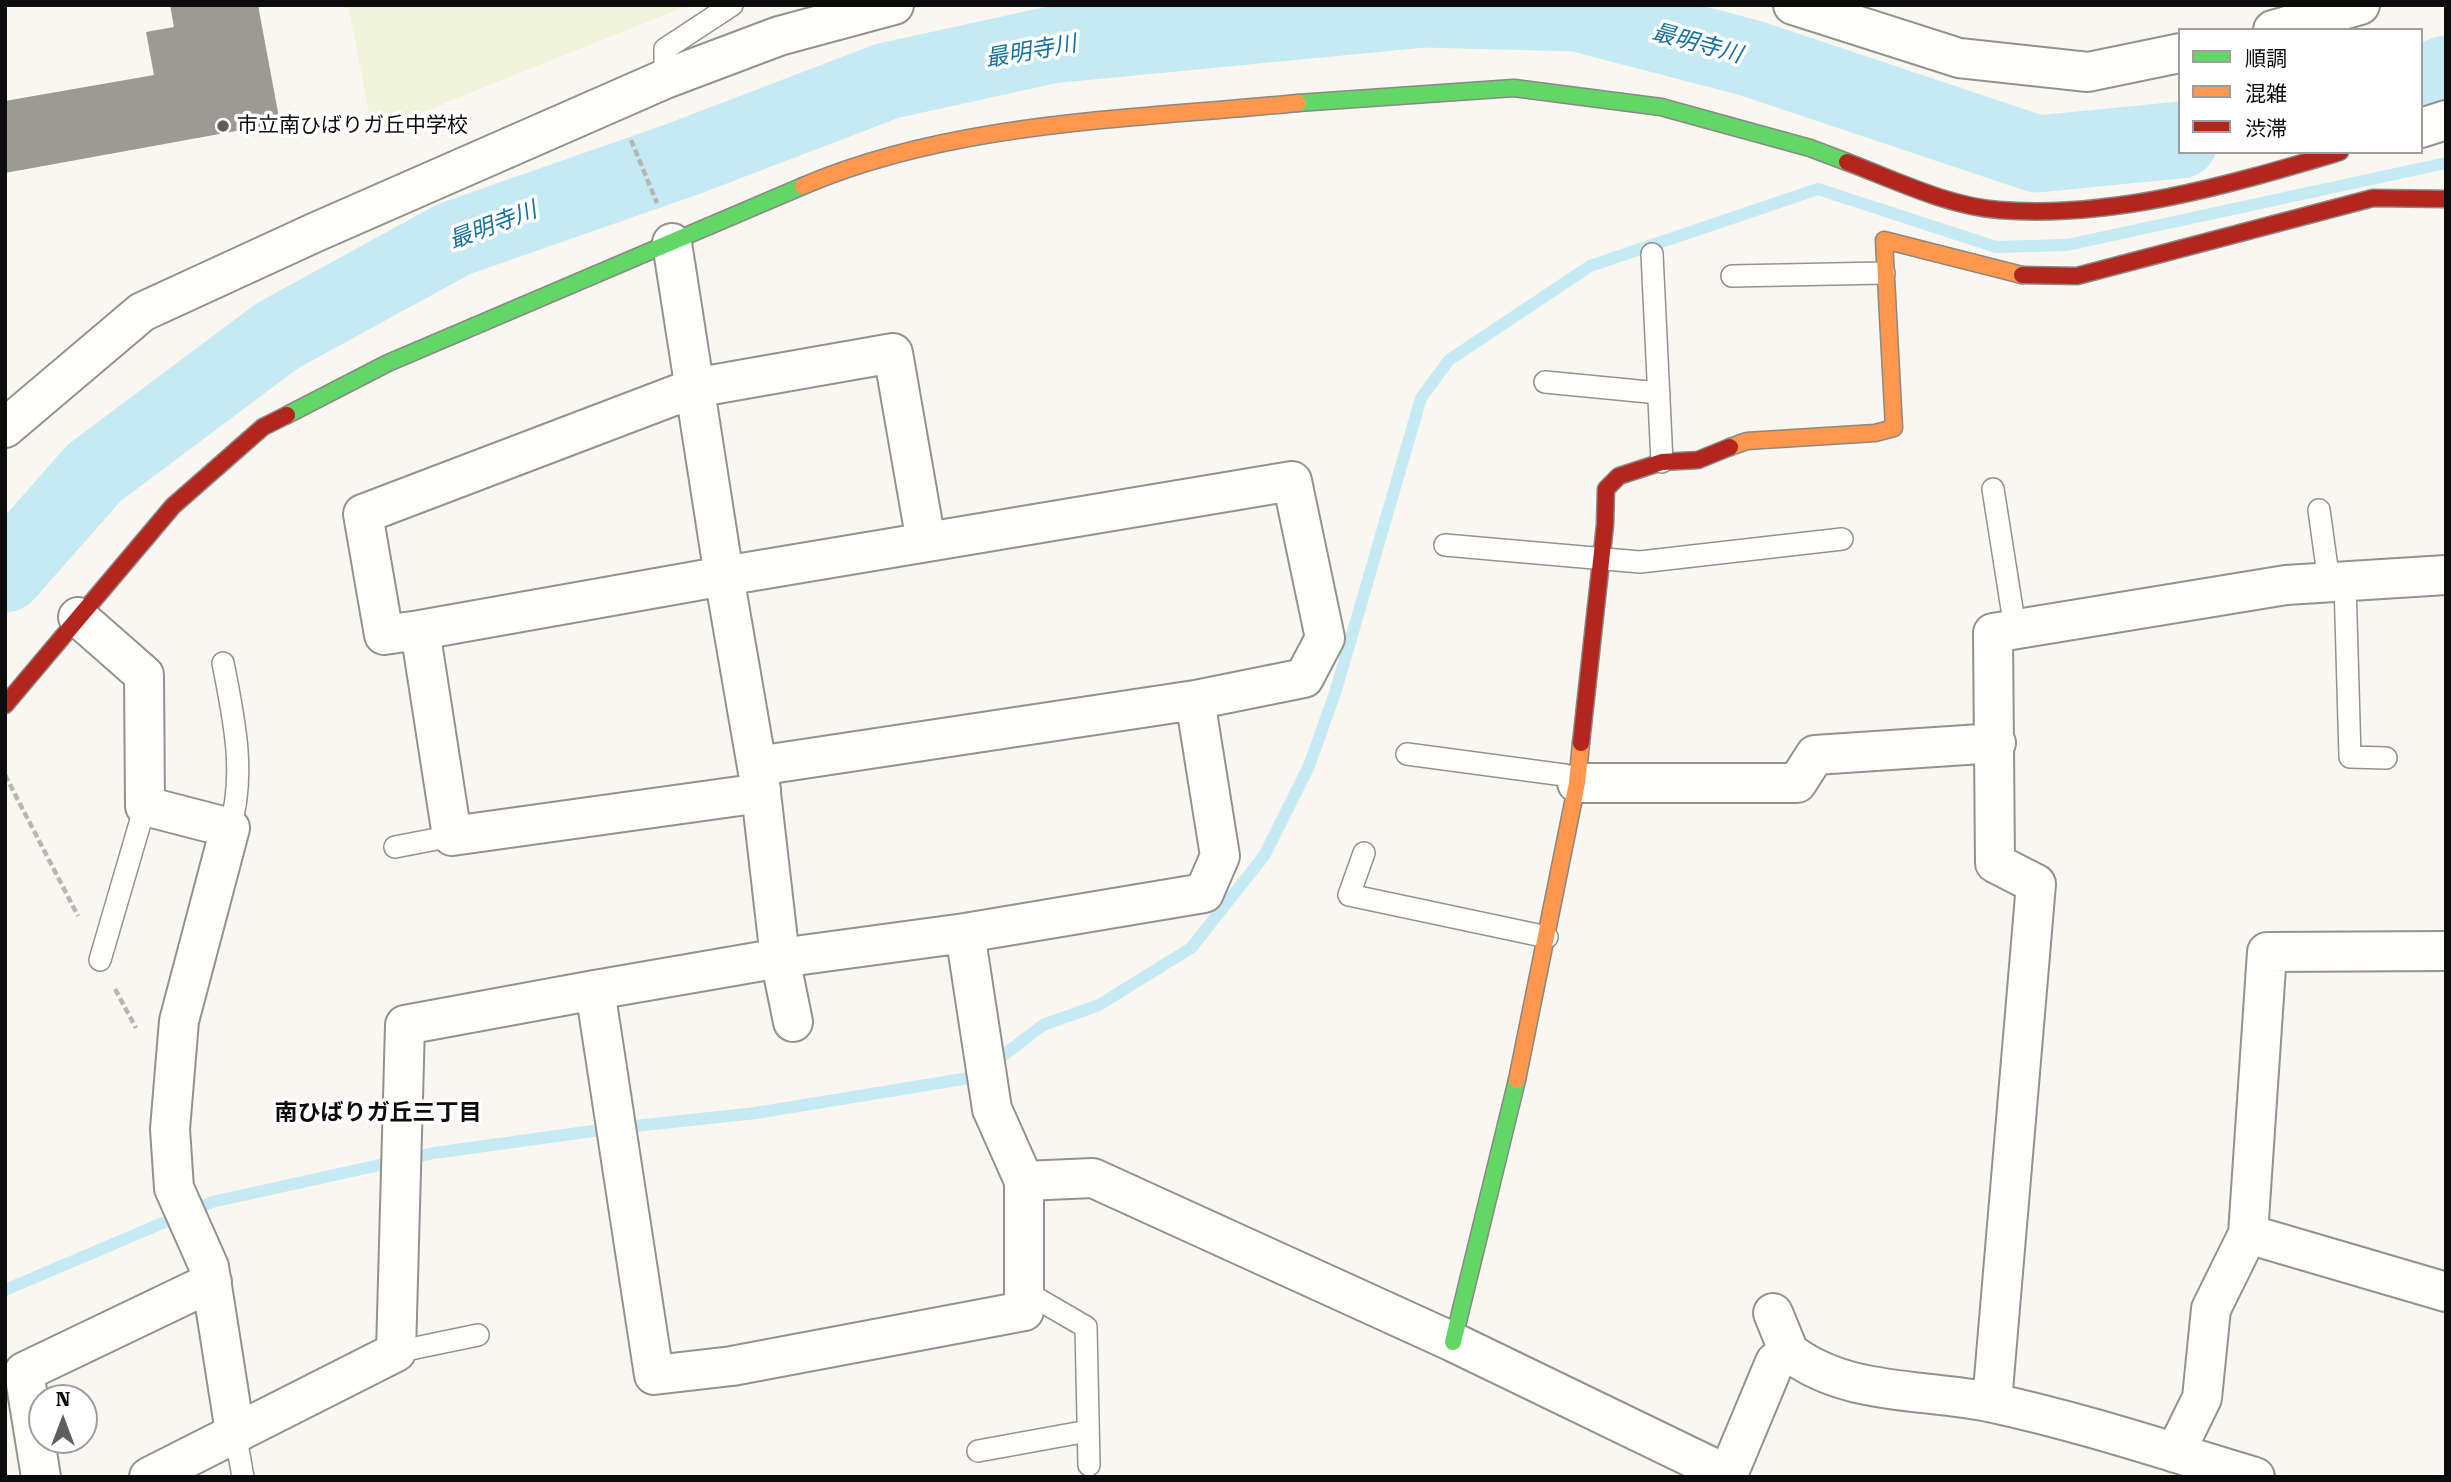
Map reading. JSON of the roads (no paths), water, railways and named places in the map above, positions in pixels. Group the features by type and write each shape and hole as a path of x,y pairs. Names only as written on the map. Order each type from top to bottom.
{"street":[{"path":"5,428 142,312 316,232 665,79 779,36 894,5"},
{"path":"1793,5 1959,58 2088,72 2178,53"},
{"path":"2280,28 2360,5"},
{"path":"5,705 173,506 263,427 388,363 667,228 839,170 991,133 1364,96 1514,88 1661,107 1810,148 1932,194 1998,210 2081,209 2213,189 2333,154"},
{"path":"2423,127 2446,120"},
{"path":"1453,1342 1530,1027 1577,783 1606,489 1619,476 1662,462 1698,460 1747,441 1875,433 1894,428 1884,240 2016,275 2077,276 2373,198 2446,199"},
{"path":"667,228 759,779 780,958 793,1022"},
{"path":"420,629 452,836 1304,678 1325,638 1292,481 384,635 363,514 694,388 893,353 926,542"},
{"path":"1992,1402 2036,884 1995,863 1993,633 2286,585 2446,575"},
{"path":"78,617 144,675 145,806 230,828 192,963 179,1021 171,1081 170,1129 174,1188 190,1219 212,1282 234,1432"},
{"path":"149,1477 396,1352 405,1025 780,958 965,933 1204,893 1220,856 1195,700"},
{"path":"1577,783 1797,783 1815,755 1996,743"},
{"path":"594,990 654,1375 732,1366 1024,1311 1024,1181 992,1109 965,933"},
{"path":"2175,1452 2202,1398 2211,1309 2248,1234 2267,952 2446,951"},
{"path":"1024,1181 1093,1178 1453,1342 1727,1476 1775,1362 1789,1352"},
{"path":"2248,1234 2446,1292"},
{"path":"41,1477 24,1372 212,1282"},
{"path":"1773,1313 1789,1352 1804,1363 1874,1388 1992,1402 2175,1452 2255,1477"}],"lane":[{"path":"665,79 665,49 732,5"},
{"path":"1652,254 1662,462"},
{"path":"1732,276 1884,273"},
{"path":"1545,382 1659,393"},
{"path":"1993,489 2015,628"},
{"path":"2319,510 2337,582 2350,757 2386,758"},
{"path":"1445,545 1640,562 1842,539"},
{"path":"223,663 238,742 236,806 230,828"},
{"path":"1407,754 1564,775 1577,783"},
{"path":"100,960 145,806"},
{"path":"395,847 452,836"},
{"path":"1364,853 1341,903 1547,937"},
{"path":"1024,1291 1086,1327 1088,1465"},
{"path":"396,1352 478,1335"},
{"path":"978,1451 1088,1431"},
{"path":"234,1432 243,1477"}],"waterway":[{"name":"最明寺川","path":"5,574 94,473 277,336 454,239 683,159 887,81 1051,45 1424,9 1577,13 1750,58 2037,154 2178,140"},
{"name":"最明寺川","path":"2423,83 2446,74"},
{"path":"5,1290 212,1202 434,1153 607,1129 756,1113 975,1077 1043,1025 1099,1005 1191,948 1264,856 1309,766 1336,690 1421,398 1449,360 1590,266 1818,189 1996,247 2067,245 2446,163"}],"place":[{"name":"市立南ひばりガ丘中学校","path":"223,126"}],"district":[{"name":"南ひばりガ丘三丁目","path":"378,1113"}]}
